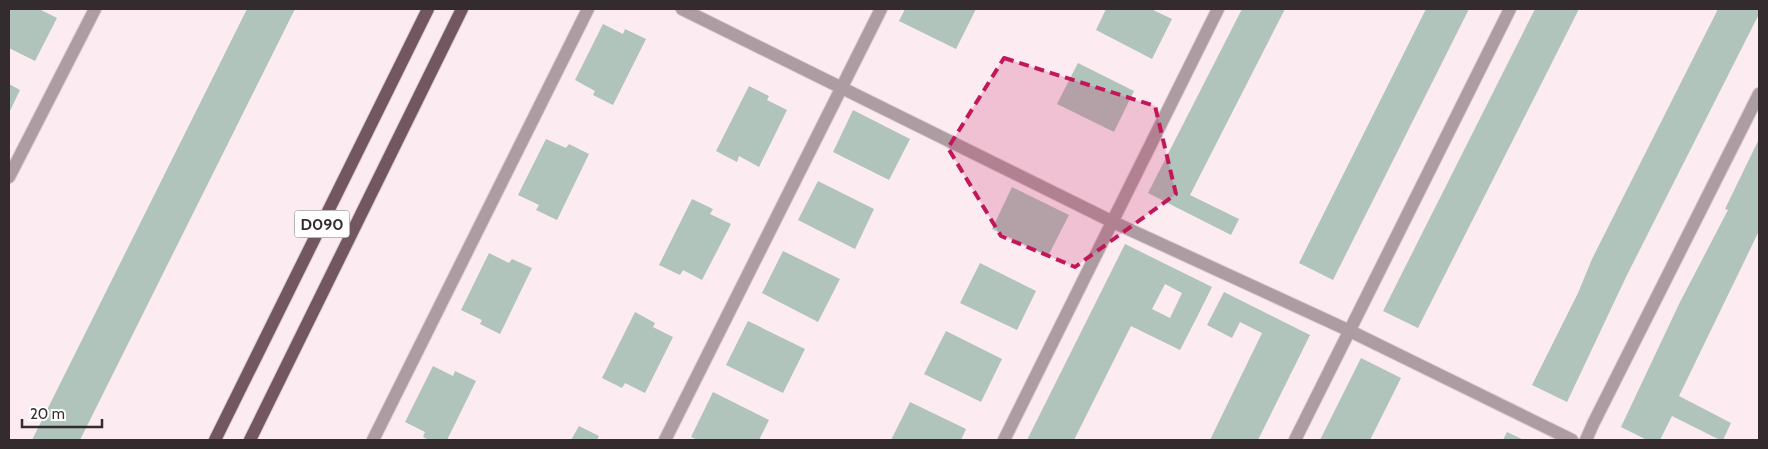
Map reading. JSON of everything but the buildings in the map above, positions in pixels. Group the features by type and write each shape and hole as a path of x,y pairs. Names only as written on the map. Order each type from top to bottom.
{"main road":[{"name":"D090","path":"215,440 428,9"},
{"name":"D090","path":"250,440 462,9"}],"street":[{"path":"9,178 95,9"},
{"path":"373,440 588,9"},
{"path":"682,9 1113,222 1350,331 1572,440"},
{"path":"665,440 881,9"},
{"path":"1004,440 1218,9"},
{"path":"1295,440 1510,9"},
{"path":"1586,440 1759,94"}],"highlighted area":[{"path":"1004,58 1155,106 1176,194 1075,267 1001,236 948,148"}]}
